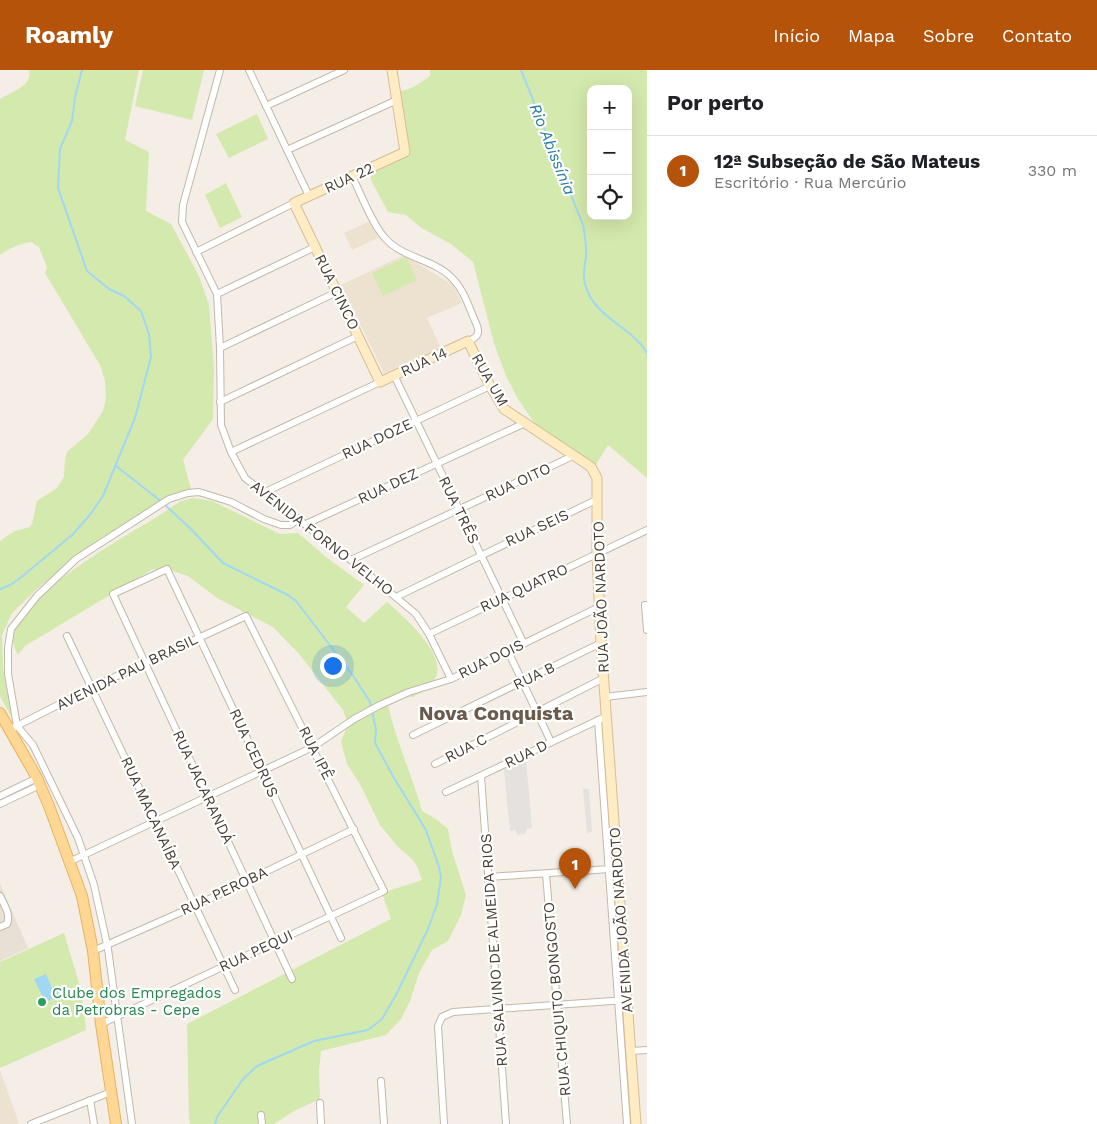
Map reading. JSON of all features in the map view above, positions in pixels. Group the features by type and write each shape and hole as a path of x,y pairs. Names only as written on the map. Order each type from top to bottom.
{"main road":[{"path":"0,713 13,728 38,782 71,861 82,896 93,950 101,1024 116,1124"}],"street":[{"name":"AVENIDA FORNO VELHO","path":"220,70 182,205 182,222 217,294 221,425 231,452 245,478 306,524 416,614 451,679"},
{"path":"249,70 309,196"},
{"path":"266,106 344,70"},
{"path":"287,150 397,100 392,70"},
{"name":"RUA 22","path":"294,203 405,152 397,100"},
{"name":"RUA UM","path":"352,176 385,238 400,250 444,271 459,287 478,327 479,335 476,339 468,341 490,386 504,409 575,455 591,467 597,478"},
{"path":"196,252 294,203"},
{"name":"RUA CINCO","path":"294,203 380,382"},
{"path":"217,294 316,247"},
{"path":"220,348 337,292"},
{"path":"220,402 358,336"},
{"name":"RUA 14","path":"380,382 468,341"},
{"name":"RUA TRÊS","path":"394,376 524,644"},
{"path":"231,452 380,382"},
{"name":"RUA DOZE","path":"263,492 490,386"},
{"name":"RUA DEZ","path":"306,524 525,423"},
{"name":"RUA OITO","path":"351,560 575,455"},
{"name":"RUA JOÃO NARDOTO","path":"597,478 599,607 607,716"},
{"path":"132,1124 107,944 94,885 78,838 33,745 13,728 8,674 8,648 11,629 37,596 76,559 169,499 188,493 199,492 231,502 264,519 281,524 290,525 299,519"},
{"name":"RUA SEIS","path":"396,597 480,554 598,499"},
{"name":"RUA QUATRO","path":"428,634 647,530"},
{"name":"RUA CEDRUS","path":"113,594 167,569 341,938"},
{"name":"RUA JACARANDÁ","path":"113,594 292,979"},
{"path":"645,605 647,630"},
{"name":"RUA DOIS","path":"313,747 354,719 380,705 409,692 451,679 599,607"},
{"name":"AVENIDA PAU BRASIL","path":"13,728 91,688 246,616"},
{"name":"RUA IPÊ","path":"246,616 384,891"},
{"name":"RUA MACANAÍBA","path":"67,636 235,990"},
{"name":"RUA B","path":"413,734 601,643"},
{"path":"508,651 551,742"},
{"name":"RUA C","path":"435,764 604,678"},
{"path":"605,696 647,692"},
{"name":"RUA D","path":"446,792 607,716"},
{"name":"AVENIDA JOÃO NARDOTO","path":"607,716 636,1124"},
{"name":"AVENIDA JOÃO NARDOTO","path":"598,720 607,869 627,1124"},
{"path":"71,861 313,747"},
{"name":"RUA SALVINO DE ALMEIDA RIOS","path":"481,776 506,1124"},
{"path":"0,796 38,782"},
{"path":"0,804 38,782"},
{"name":"RUA PEROBA","path":"93,950 195,906 354,829"},
{"path":"489,877 617,868"},
{"name":"RUA CHIQUITO BONGOSTO","path":"546,874 567,1124"},
{"name":"RUA PEQUI","path":"101,1024 384,891"},
{"path":"0,896 8,914 6,924 0,927"},
{"path":"444,1124 438,1026 442,1017 453,1012 627,1000"},
{"path":"631,1051 647,1050"},
{"path":"381,1081 384,1124"},
{"path":"30,1124 111,1092"},
{"path":"90,1100 94,1124"},
{"path":"320,1103 321,1124"},
{"path":"262,1115 262,1124"}],"shaded area":[{"path":"370,221 378,238 352,250 344,233"},
{"path":"404,255 453,285 462,303 427,318 441,348 384,373 341,285"},
{"path":"526,759 532,828 526,829 526,833 517,835 516,830 510,831 504,770"},
{"path":"583,789 589,789 592,832 587,833"},
{"path":"0,884 28,948 0,961"},
{"path":"0,1070 19,1123 17,1124 0,1124"}],"green space":[{"path":"29,70 139,70 125,140 149,152 146,211 171,224 199,276 209,305 214,368 213,419 183,460 191,489 181,492 58,572 12,613 2,635 3,668 12,718 0,696 0,541 15,531 30,527 37,501 57,488 64,477 67,452 88,434 103,411 106,399 105,381 100,365 45,273 47,267 39,247 31,242 7,250 0,255 0,99 15,91 28,80"},
{"path":"143,70 204,70 192,120 135,106"},
{"path":"430,70 647,70 647,478 608,445 595,466 538,428 518,399 506,376 494,343 473,262 451,244 420,227 406,215 388,212 371,180 371,174 408,154 398,91 419,84 430,76"},
{"path":"257,114 268,139 229,158 216,134"},
{"path":"226,183 242,217 220,228 205,195"},
{"path":"406,257 417,280 383,296 372,273"},
{"path":"193,498 212,501 280,534 298,533 326,557 364,585 346,607 364,623 387,602 403,616 429,646 435,657 437,667 436,677 426,688 413,697 405,696 388,705 395,732 422,811 448,829 452,851 466,895 461,915 448,941 432,950 419,973 410,1001 401,1019 386,1035 321,1051 319,1071 320,1099 294,1111 274,1124 190,1124 187,1024 391,919 382,893 422,880 417,866 412,859 398,847 380,825 361,786 347,764 341,742 348,724 343,710 300,655 273,627 217,598 188,576 173,571 153,569 25,646 18,655 13,642 19,622 31,605 50,588 117,541 181,501"},
{"path":"613,875 622,997 621,997"},
{"name":"Clube dos Empregados da Petrobras - Cepe","path":"64,933 82,993 86,1030 0,1068 0,962"},
{"path":"622,1007 631,1124 630,1124"}],"water":[{"path":"46,974 52,988 58,986 62,995 45,1002 34,979"}],"waterway":[{"path":"0,589 19,579 72,535 103,496 135,418 151,357 149,334 141,311 124,296 109,289 87,271 58,188 60,149 72,121 75,97 82,70"},
{"name":"Rio Abissínia","path":"521,70 583,225 586,249 584,277 589,295 596,305 632,335 647,353"},
{"path":"116,466 162,502"},
{"path":"165,505 223,563 288,595 296,601 352,674 370,702 371,707"},
{"path":"215,1124 217,1117 243,1079 257,1066 314,1041 368,1030 382,1019 396,995 428,929 437,904 441,877 439,867 426,830 375,743 376,729 372,712"}],"place":[{"name":"12ª Subseção de São Mateus","path":"575,889"},
{"name":"Clube dos Empregados da Petrobras - Cepe","path":"42,1002"}],"district":[{"name":"Nova Conquista","path":"496,713"}]}
